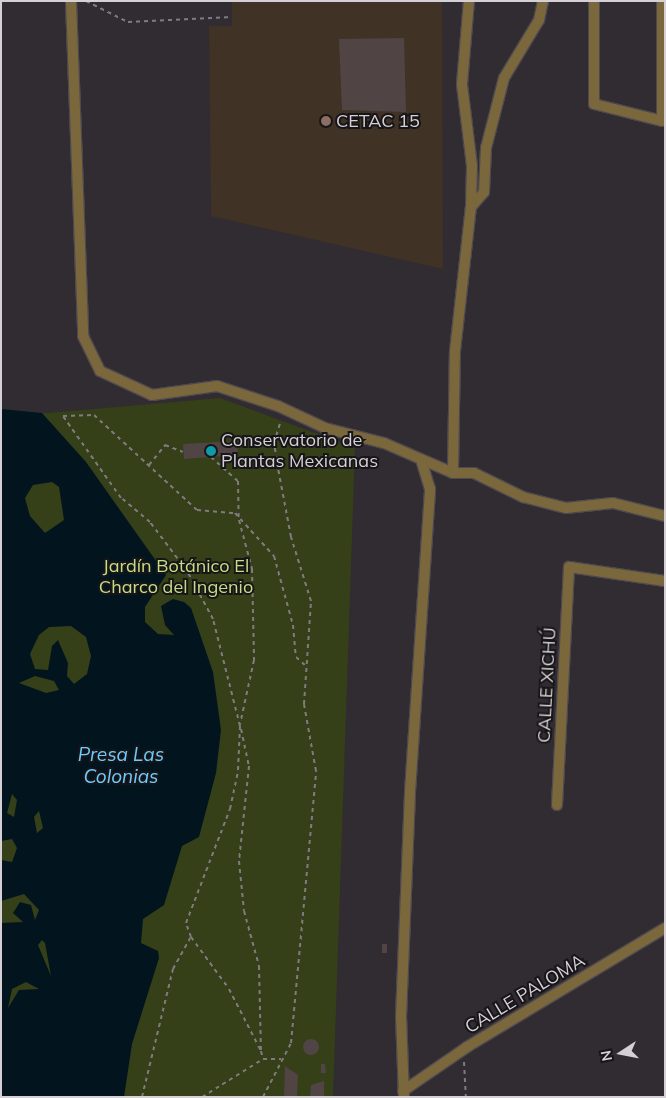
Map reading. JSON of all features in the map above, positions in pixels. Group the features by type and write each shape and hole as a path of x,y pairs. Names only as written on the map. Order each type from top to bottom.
{"street":[{"path":"71,1 83,336 100,371 152,395 216,386 278,406 325,428 384,443 453,473 474,473 523,497 566,508 613,503 665,516"},
{"path":"453,473 455,351 471,207 472,166 462,84 469,1"},
{"path":"471,207 484,192 486,148 504,78 539,20 543,1"},
{"path":"594,1 594,104 662,120 662,1"},
{"path":"404,1094 401,1017 410,792 430,488 421,459"},
{"name":"CALLE XICHÚ","path":"557,805 569,567 665,581"},
{"name":"CALLE PALOMA","path":"404,1094 467,1047 665,928"}],"path":[{"path":"86,1 128,22 232,17"},
{"path":"263,1097 291,1043 299,991 316,771 304,704 311,601 291,537 278,468 274,443 281,420 278,406"},
{"path":"263,1059 261,1051 259,966 244,911 238,861 249,766 213,619 187,571 150,522 121,498 63,416 94,415 197,510 235,513 274,556 293,625 296,657 306,666"},
{"path":"149,465 165,445 183,452"},
{"path":"211,457 238,481 240,520 252,569 254,660 240,726 238,770 230,809 186,923 190,937 228,988 261,1051"},
{"path":"142,1097 174,969 190,937"},
{"path":"466,1097 462,1069 467,1047"},
{"path":"202,1097 263,1059 282,1059"}],"shaded area":[{"name":"CETAC 15","path":"232,1 442,1 443,269 211,216 209,26 232,26"}],"green space":[{"name":"Jardín Botánico El Charco del Ingenio","path":"220,398 355,448 333,1097 1,1097 1,417"}],"water":[{"name":"Presa Las Colonias","path":"1,409 42,413 86,462 166,575 145,607 145,622 158,634 174,635 165,625 161,606 173,599 184,602 191,608 213,672 221,730 216,773 199,837 182,846 164,905 143,919 141,943 158,951 159,958 132,1044 124,1097 1,1097 1,923 23,922 13,913 20,902 31,905 35,920 39,910 24,894 1,901 1,860 12,862 17,848 12,839 1,841","holes":["52,482 59,487 64,520 45,533 30,516 25,498 33,485","71,626 86,637 91,656 87,674 74,684 67,676 68,663 58,640 52,646 48,670 35,669 30,654 39,635 49,627","35,676 54,681 59,690 46,693 19,683","12,794 17,800 14,817 7,813","39,811 43,828 37,833 34,817","42,940 45,943 51,976 38,945","26,982 39,989 19,990 8,1008 12,989"]}],"building":[{"name":"CETAC 15","path":"404,38 406,112 342,110 339,39"},
{"path":"237,441 238,455 184,459 183,444"},
{"path":"382,944 387,944 387,953 382,953"},
{"path":"311,1039 317,1041 319,1047 317,1053 311,1055 305,1053 303,1047 305,1041"},
{"path":"321,1064 325,1064 326,1073 321,1073"},
{"path":"285,1066 298,1075 297,1097 284,1097"},
{"path":"324,1081 324,1097 310,1097 311,1085"}],"place":[{"name":"CETAC 15","path":"326,121"},
{"name":"Conservatorio de Plantas Mexicanas","path":"211,451"}]}
